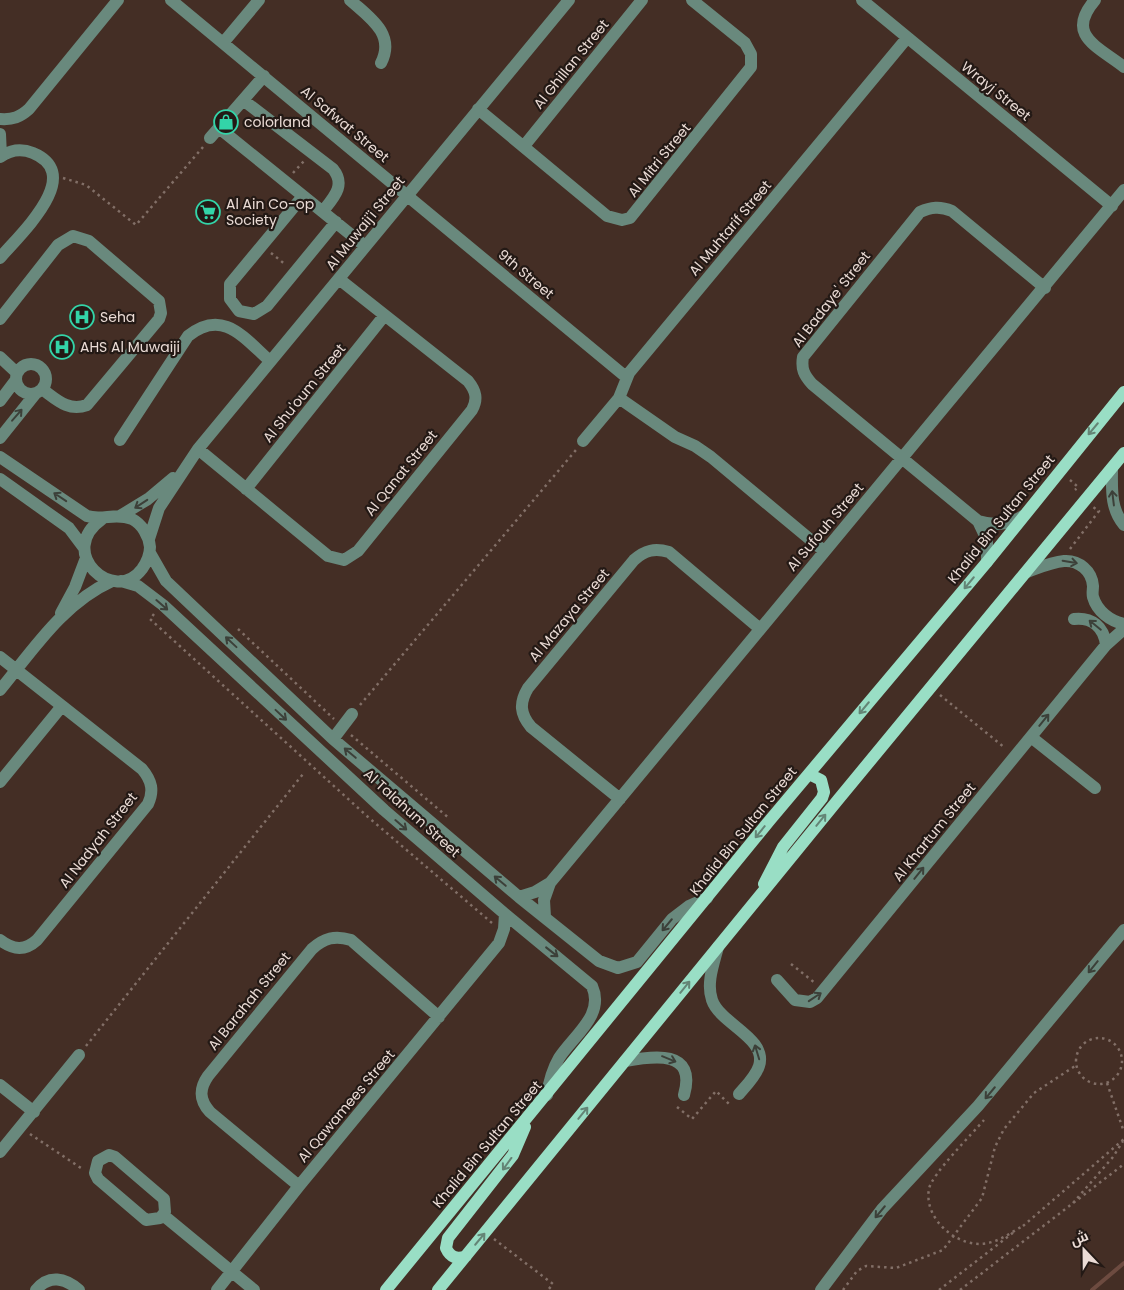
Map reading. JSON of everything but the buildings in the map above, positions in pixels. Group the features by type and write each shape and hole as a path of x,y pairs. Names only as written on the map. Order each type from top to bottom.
{"main road":[{"name":"Khalid Bin Sultan Street","path":"386,1290 809,774 987,562 1124,392"},
{"path":"438,1290 760,895 1086,502 1124,453"},
{"path":"760,895 776,858 822,798 824,785 816,775 809,774"},
{"path":"466,1256 456,1258 452,1256 446,1248 446,1243 514,1155 526,1119"}],"street":[{"path":"0,119 9,120 20,116 29,109 118,0"},
{"name":"Al Safwat Street","path":"171,0 407,195"},
{"path":"224,43 259,0"},
{"path":"350,0 382,31 386,50 381,63"},
{"name":"Al Muwaij'i Street","path":"149,540 159,508 198,449 569,0"},
{"name":"Al Ghillan Street","path":"524,146 642,0"},
{"name":"Al Mitri Street","path":"478,109 607,216 622,220 636,213 751,67 751,54 745,43 692,0"},
{"name":"Wrayj Street","path":"862,0 1112,206"},
{"path":"1095,0 1084,13 1082,20 1084,34 1124,67"},
{"name":"Al Muhtarif Street","path":"583,441 619,398 626,377 907,38"},
{"path":"210,138 264,76"},
{"path":"243,100 312,152 338,176 340,184 338,192 324,211"},
{"path":"219,128 365,246"},
{"path":"0,134 0,157 14,150 29,151 42,158 52,175 52,188 47,201 0,258"},
{"name":"Al Sufouh Street","path":"518,897 535,892 550,883 620,800 759,628 1045,288 1124,190"},
{"name":"9th Street","path":"407,195 626,377"},
{"path":"303,196 230,284 230,299 239,311 246,314 262,311 296,273 336,222"},
{"name":"Al Badaye' Street","path":"987,562 987,540 978,521 812,384 805,377 802,367 803,357 808,348 920,212 936,207 952,211 1045,288"},
{"path":"0,319 58,245 72,236 89,241 159,301 161,313 159,319 87,405 73,408 39,391 31,394 21,390 16,377 0,357"},
{"name":"Al Qanat Street","path":"198,449 328,556 344,560 358,551 472,410 476,402 476,395 468,381 339,280"},
{"name":"Al Shu'oum Street","path":"246,489 384,316"},
{"path":"120,440 188,336 196,329 217,324 228,326 270,361"},
{"path":"0,401 27,364 37,365 46,375 39,391 0,438"},
{"path":"619,398 675,437 695,446 711,457 824,552"},
{"path":"0,457 87,516 102,519 120,516 133,520 143,528 149,540 150,553 140,572 131,578 116,581 86,595 58,620 0,690"},
{"name":"Al Muwaij'i Street","path":"120,516 148,499 186,466"},
{"path":"1112,468 1112,502 1115,512 1124,526"},
{"path":"0,479 69,528 96,573 116,581"},
{"path":"978,521 1000,525 1023,516"},
{"path":"58,620 75,587 89,531 102,519"},
{"name":"Al Mazaya Street","path":"620,800 531,727 524,718 521,708 523,697 528,688 634,560 650,550 660,549 669,552 759,628"},
{"name":"Al Talahum Street","path":"150,553 166,581 333,739 518,897 598,961 618,968 637,962 672,919 689,906 707,898"},
{"path":"1027,572 1068,561"},
{"name":"Al Khartum Street","path":"777,980 787,994 801,1002 810,1002 824,990 1106,645 1123,630 1099,608 1092,595 1093,587 1088,572 1083,566 1068,561"},
{"name":"Al Talahum Street","path":"116,581 138,586 162,605 384,810 504,914 585,978 592,986 596,1001 594,1013 554,1069 547,1095"},
{"path":"1074,619 1082,618 1096,624 1102,630 1106,645"},
{"name":"Al Nadyah Street","path":"0,656 142,769 149,777 152,796 148,804 37,940 23,948 14,948 0,940"},
{"path":"0,782 62,706"},
{"path":"333,739 352,714"},
{"path":"1031,737 1095,788"},
{"name":"Al Sufouh Street","path":"545,917 544,900 550,883"},
{"name":"Al Qawamees Street","path":"216,1290 499,943 504,929 504,914"},
{"path":"821,1290 882,1209 978,1106 1124,930"},
{"path":"499,943 513,936 528,934"},
{"name":"Al Barahah Street","path":"299,1186 210,1112 204,1106 201,1090 208,1076 312,949 320,942 330,938 340,937 351,940 439,1017"},
{"path":"718,947 710,986 713,1002 721,1014 754,1042 759,1054 759,1067 739,1094"},
{"path":"0,1152 79,1055"},
{"path":"625,1061 664,1056 672,1059 683,1071 686,1079 680,1100"},
{"path":"0,1085 34,1112"},
{"path":"103,1157 115,1157 164,1199 166,1207 163,1215 155,1220 146,1220 98,1179 95,1173 98,1161 103,1157"},
{"path":"163,1215 254,1290"},
{"path":"36,1290 48,1280 57,1278 66,1280 79,1290"}],"path":[{"path":"52,175 86,186 136,224 210,138"},
{"path":"285,182 312,152"},
{"path":"262,245 296,273"},
{"path":"352,714 583,441"},
{"path":"1059,471 1078,486 1073,492 1099,512 1072,546 1068,561"},
{"path":"162,605 150,619 368,817 497,928"},
{"path":"235,627 343,727 456,824"},
{"path":"931,688 1015,756"},
{"path":"79,1055 303,774"},
{"path":"791,964 824,990"},
{"path":"1093,1038 1106,1038 1116,1045 1123,1055 1122,1066 1117,1076 1107,1083 1087,1082 1075,1066 1076,1054 1082,1044 1093,1038"},
{"path":"842,1290 857,1271 866,1266 875,1265 886,1268 911,1264 943,1250 955,1237 982,1198 995,1147 1004,1129 1034,1093 1075,1066"},
{"path":"1107,1083 1124,1132"},
{"path":"680,1100 692,1119 716,1091 730,1105"},
{"path":"987,1117 934,1177 929,1188 930,1202 936,1220 946,1231 963,1241 992,1243 1023,1226"},
{"path":"21,1128 74,1165 95,1173"},
{"path":"1067,1210 1113,1157 1124,1140"},
{"path":"939,1290 1023,1226 1124,1140"},
{"path":"960,1290 1067,1210 1124,1164"},
{"path":"485,1232 553,1284 548,1290"}],"waterway":[{"path":"1092,1290 1124,1263"}],"place":[{"name":"colorland","path":"226,122"},
{"name":"Al Ain Co-op Society","path":"208,212"},
{"name":"Seha","path":"82,317"},
{"name":"AHS Al Muwaiji","path":"62,347"}]}
